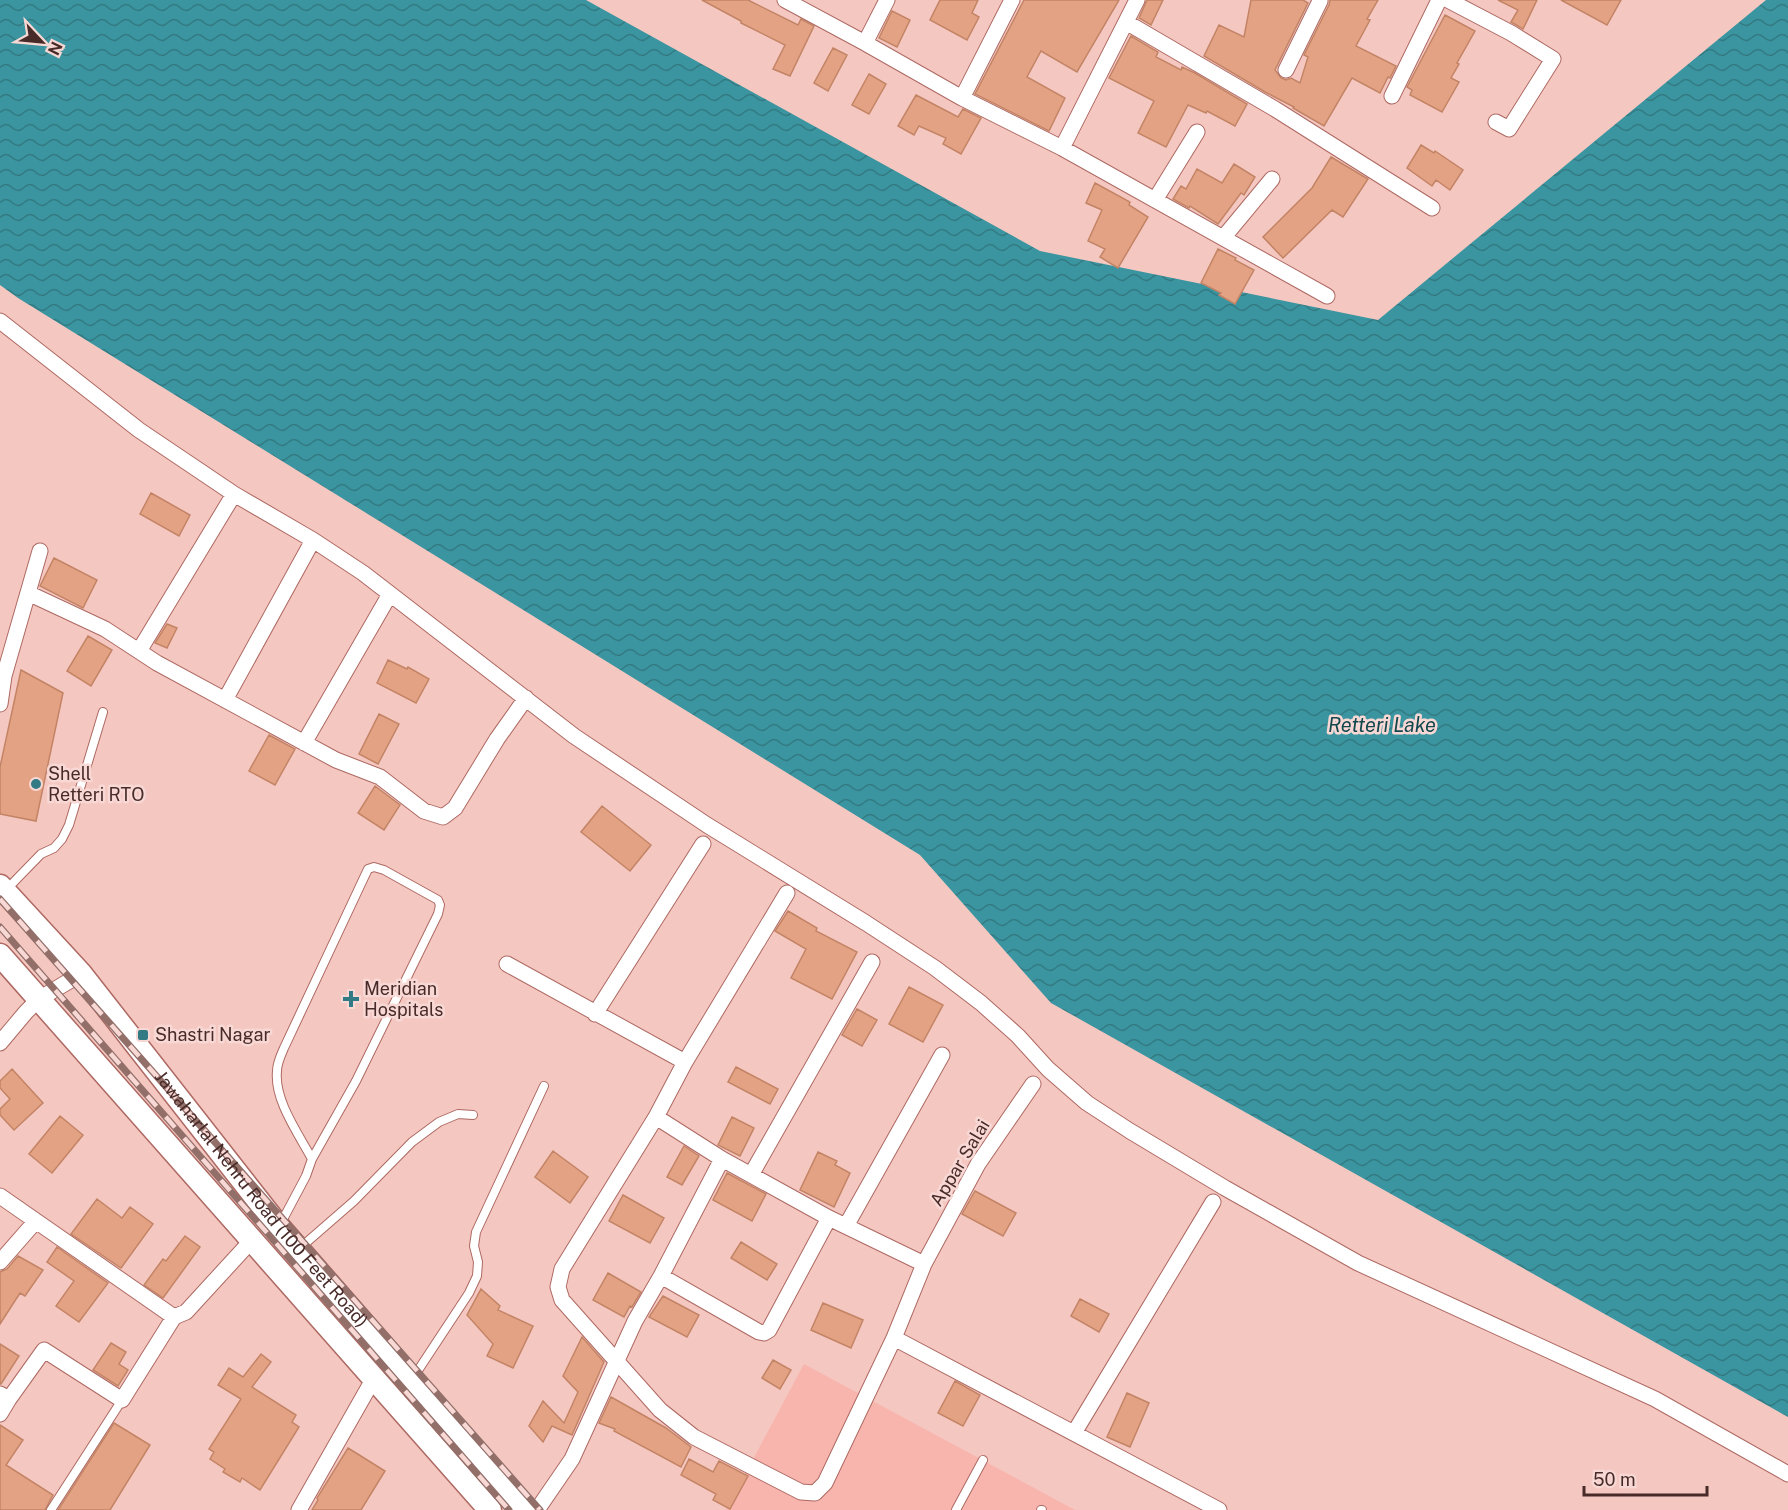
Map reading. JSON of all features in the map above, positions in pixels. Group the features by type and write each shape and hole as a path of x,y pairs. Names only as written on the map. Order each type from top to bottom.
{"main road":[{"name":"Jawaharlal Nehru Road (100 Feet Road)","path":"2,889 81,974 279,1227 526,1510"},
{"name":"Jawaharlal Nehru Road (100 Feet Road)","path":"0,955 490,1510"}],"street":[{"path":"785,0 962,98 1062,148 1327,296"},
{"path":"865,43 887,0"},
{"path":"962,98 1012,0"},
{"path":"1062,148 1137,0"},
{"path":"1286,70 1320,0"},
{"path":"1392,96 1439,0"},
{"path":"1448,0 1511,33 1553,59 1509,129 1496,122"},
{"path":"1126,22 1275,109 1432,208"},
{"path":"1155,200 1197,132"},
{"path":"1223,238 1272,179"},
{"path":"0,321 140,430 234,494 314,540 363,573 574,736 707,825 935,968 981,1003 1018,1036 1048,1069 1087,1102 1130,1131 1358,1263 1655,1400 1788,1474"},
{"path":"139,651 234,494"},
{"path":"225,700 314,540"},
{"path":"0,704 4,676 40,551"},
{"path":"28,593 105,629 158,663 336,760 380,777 424,811 443,817 455,808 497,739 526,698"},
{"path":"304,742 390,594"},
{"path":"595,1014 703,844"},
{"name":"Appar Salai","path":"787,893 685,1062 656,1117 562,1269 558,1287 562,1300 660,1410 694,1437 801,1492 815,1492 825,1483 894,1338 924,1264 978,1164 1033,1084"},
{"path":"751,1175 872,962"},
{"path":"507,964 685,1062"},
{"path":"0,1043 39,999 81,974"},
{"path":"846,1226 942,1055"},
{"path":"656,1117 722,1159 829,1218 924,1264"},
{"path":"537,1510 572,1459 635,1321 722,1159"},
{"path":"0,1196 174,1317"},
{"path":"1074,1433 1213,1202"},
{"path":"661,1276 764,1333 769,1330 829,1218"},
{"path":"0,1262 36,1222"},
{"path":"0,1414 4,1397 44,1350 122,1400 174,1317 186,1312 252,1240"},
{"path":"894,1338 1219,1510"},
{"path":"298,1510 374,1377"}],"lane":[{"path":"2,889 40,854 54,848 69,825 103,712"},
{"path":"279,1227 306,1176 312,1159 356,1081 438,915 440,905 438,900 384,870 374,867 368,869 284,1048 277,1068 277,1086 283,1104 312,1159"},
{"path":"412,1380 469,1293 477,1276 478,1262 474,1246 476,1232 544,1086"},
{"path":"299,1249 354,1201 412,1142 439,1122 458,1114 473,1115"},
{"path":"51,1510 122,1400"},
{"path":"956,1510 983,1460"}],"shaded area":[{"path":"804,1364 1075,1510 726,1510"}],"water":[{"name":"Retteri Lake","path":"0,0 586,0 1040,251 1378,320 1766,0 1788,0 1788,1417 1051,1003 920,855 0,285"}],"building":[{"path":"702,0 748,0 798,25 801,19 814,26 790,76 773,69 785,45"},
{"path":"940,0 978,0 972,13 979,17 967,40 930,20"},
{"path":"1024,0 1119,0 1077,72 1041,51 1027,77 1065,98 1049,131 975,94"},
{"path":"1147,0 1163,0 1151,25 1139,18"},
{"path":"1251,0 1303,0 1308,3 1275,70 1281,78 1286,80 1291,78 1300,83 1308,57 1304,55 1330,0 1378,0 1356,46 1396,66 1390,78 1388,77 1380,93 1352,78 1324,126 1204,56 1219,25 1244,37"},
{"path":"1498,0 1537,0 1523,29 1511,22 1518,10"},
{"path":"1561,0 1621,0 1607,25"},
{"path":"892,11 910,20 897,47 879,38"},
{"path":"1445,15 1475,31 1457,63 1459,64 1451,78 1459,82 1442,112 1410,95 1412,90 1407,87"},
{"path":"1131,36 1158,52 1156,57 1181,70 1182,67 1195,73 1247,104 1235,126 1207,111 1206,113 1188,105 1166,147 1138,133 1154,101 1109,78"},
{"path":"833,48 847,55 828,91 814,83"},
{"path":"869,74 886,84 869,114 852,105"},
{"path":"916,95 958,117 963,109 981,118 961,154 943,144 946,138 919,126 914,135 898,126"},
{"path":"1421,145 1434,153 1435,151 1463,170 1450,190 1436,180 1432,186 1407,168"},
{"path":"1331,157 1368,179 1343,217 1332,210 1283,258 1263,237 1312,188"},
{"path":"1234,164 1255,177 1244,195 1241,193 1218,224 1190,206 1189,208 1173,199 1181,186 1186,189 1197,169 1222,183"},
{"path":"1095,183 1130,202 1129,205 1148,217 1118,268 1100,257 1105,249 1088,241 1102,210 1086,203"},
{"path":"1218,249 1254,270 1235,304 1219,295 1221,293 1201,283"},
{"path":"151,493 190,515 179,536 140,514"},
{"path":"54,558 97,580 83,608 40,586"},
{"path":"167,624 177,628 167,648 155,643"},
{"path":"88,636 112,650 91,686 67,671"},
{"path":"388,660 407,669 408,667 429,679 416,703 377,683"},
{"path":"21,670 63,693 36,821 0,814 0,767"},
{"path":"379,714 399,724 378,764 359,754"},
{"path":"269,735 295,749 275,785 249,771"},
{"path":"375,786 400,805 384,830 358,813"},
{"path":"602,806 651,845 630,871 581,832"},
{"path":"788,911 817,928 816,931 857,952 832,999 791,978 806,949 775,931"},
{"path":"909,987 943,1005 923,1042 889,1024"},
{"path":"857,1009 877,1020 862,1046 842,1035"},
{"path":"736,1067 778,1089 770,1104 728,1082"},
{"path":"12,1069 43,1103 14,1130 0,1115 0,1109 10,1099 0,1088 0,1081"},
{"path":"60,1116 83,1135 52,1173 29,1154"},
{"path":"732,1117 754,1128 740,1156 718,1145"},
{"path":"684,1146 699,1156 682,1185 667,1177"},
{"path":"553,1151 588,1177 570,1203 535,1177"},
{"path":"818,1152 837,1161 835,1165 850,1173 834,1207 800,1190"},
{"path":"727,1173 766,1194 752,1221 713,1200"},
{"path":"975,1191 1016,1213 1003,1236 962,1214"},
{"path":"623,1195 664,1218 650,1243 609,1221"},
{"path":"97,1199 122,1218 130,1207 153,1224 121,1268 71,1234"},
{"path":"185,1236 200,1247 163,1298 144,1285 163,1259 166,1261"},
{"path":"741,1242 777,1264 767,1280 731,1258"},
{"path":"57,1247 108,1283 79,1322 56,1306 74,1281 47,1262"},
{"path":"18,1256 43,1270 25,1296 20,1293 0,1324 0,1272 7,1269"},
{"path":"608,1273 641,1292 624,1317 593,1300"},
{"path":"481,1289 500,1306 498,1310 533,1326 513,1368 487,1356 493,1344 467,1315"},
{"path":"663,1296 699,1315 687,1337 649,1317"},
{"path":"1080,1299 1109,1314 1099,1332 1071,1316"},
{"path":"823,1303 863,1320 851,1348 811,1330"},
{"path":"582,1337 604,1362 572,1435 552,1426 543,1442 529,1426 543,1401 564,1423 578,1392 563,1376"},
{"path":"111,1343 126,1352 119,1364 128,1370 118,1386 93,1370"},
{"path":"0,1344 19,1356 1,1384 0,1384"},
{"path":"261,1354 271,1362 252,1387 296,1415 292,1422 299,1427 260,1490 242,1478 240,1482 223,1472 225,1469 210,1459 214,1452 209,1449 241,1399 218,1385 229,1368 243,1377"},
{"path":"773,1360 791,1370 780,1389 762,1378"},
{"path":"955,1381 980,1395 963,1426 938,1413"},
{"path":"1127,1393 1149,1403 1130,1447 1107,1437"},
{"path":"611,1397 666,1428 691,1447 681,1467 614,1431 615,1429 599,1423"},
{"path":"114,1423 150,1445 110,1510 58,1510"},
{"path":"0,1425 23,1440 6,1465 53,1495 45,1510 0,1510"},
{"path":"348,1448 385,1471 361,1510 312,1510 317,1498"},
{"path":"689,1459 713,1472 719,1461 748,1476 730,1509 713,1500 716,1494 681,1475"}],"railway":[{"path":"0,899 540,1510"},
{"path":"0,927 509,1510"}],"place":[{"name":"Shell Retteri RTO","path":"36,784"},
{"name":"Meridian Hospitals","path":"351,999"},
{"name":"Shastri Nagar","path":"143,1035"}]}
